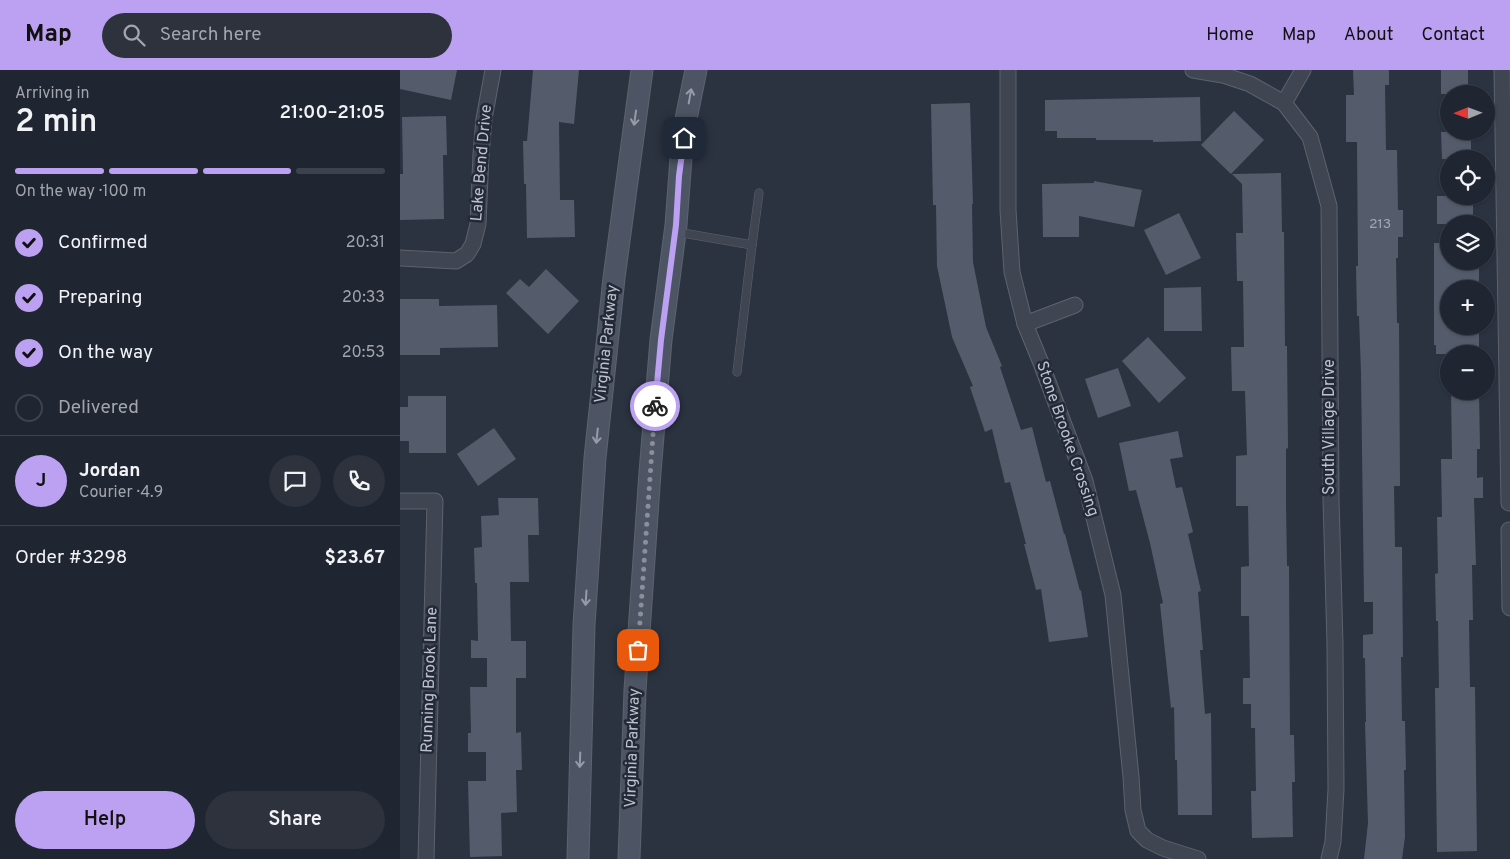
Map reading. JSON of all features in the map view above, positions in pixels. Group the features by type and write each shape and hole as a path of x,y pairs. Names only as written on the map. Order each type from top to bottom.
{"main road":[{"name":"Virginia Parkway","path":"578,859 584,625 595,458 614,278 642,70"},
{"name":"Virginia Parkway","path":"629,859 635,690 661,340 675,231 686,119 696,70"}],"street":[{"name":"Lake Bend Drive","path":"400,258 440,261 456,260 466,254 473,244 478,224 484,119 493,70"},
{"name":"Stone Brooke Crossing","path":"1008,70 1008,210 1012,272 1025,324 1042,363 1085,481 1114,595 1131,777 1132,810 1138,831 1147,840 1163,848 1198,859"},
{"name":"South Village Drive","path":"1194,70 1223,74 1250,84 1284,102 1310,137 1328,206 1336,789 1333,842 1329,859"},
{"path":"1284,102 1303,70"},
{"path":"1502,70 1509,503"},
{"path":"1025,324 1075,304"},
{"name":"Running Brook Lane","path":"400,501 435,501 426,859"},
{"path":"1509,530 1510,608"}],"lane":[{"path":"737,372 759,193"},
{"path":"675,231 752,245"}],"building":[{"path":"400,70 457,70 451,100 400,89"},
{"path":"533,70 579,70 574,124 559,122 560,200 574,200 575,237 527,238 523,141 527,141"},
{"path":"1353,70 1389,70 1389,85 1385,85 1386,150 1397,150 1398,210 1403,210 1403,237 1398,237 1398,258 1396,258 1397,323 1399,323 1400,486 1394,486 1395,547 1402,547 1402,721 1405,721 1406,770 1404,770 1405,837 1402,859 1364,859 1368,823 1363,635 1373,634 1373,602 1364,602 1361,373 1356,266 1358,266 1357,142 1346,142 1346,95 1354,95"},
{"path":"1441,70 1468,70 1468,85 1441,85"},
{"path":"1200,97 1201,141 1153,142 1153,140 1057,138 1057,131 1045,131 1045,100"},
{"path":"970,103 973,262 986,327 1002,366 1000,367 1021,430 1032,427 1046,482 1050,481 1081,590 1088,637 1049,642 1041,589 1036,590 1010,482 1005,483 992,429 985,432 970,387 973,386 952,337 937,266 936,205 933,205 931,104"},
{"path":"1234,111 1264,140 1231,174 1201,145"},
{"path":"446,116 447,155 443,155 444,219 400,220 400,174 403,174 402,117"},
{"path":"1441,140 1471,140 1471,150 1442,150"},
{"path":"1281,173 1282,232 1284,232 1285,346 1287,346 1288,448 1286,449 1286,505 1287,566 1289,566 1290,735 1294,735 1295,782 1292,782 1293,837 1252,838 1251,791 1256,791 1255,728 1251,728 1251,704 1243,704 1243,678 1250,678 1249,616 1241,616 1241,567 1249,566 1248,506 1236,506 1236,456 1247,455 1245,391 1232,391 1231,347 1244,347 1243,281 1237,281 1236,233 1243,233 1242,184 1232,174"},
{"path":"1094,181 1142,190 1134,227 1079,216 1079,237 1043,237 1042,184 1094,183"},
{"path":"1437,196 1440,196 1440,205 1473,205 1473,215 1440,215 1440,224 1437,224"},
{"path":"1179,213 1201,258 1166,275 1144,230"},
{"path":"1434,243 1440,243 1440,270 1479,270 1479,280 1440,280 1440,335 1479,335 1479,345 1440,345 1440,354 1436,354 1436,345 1434,345"},
{"path":"546,269 579,301 548,334 506,293 520,279 529,287"},
{"path":"1201,287 1202,331 1164,331 1164,288"},
{"path":"400,299 439,299 439,306 497,305 498,347 440,348 440,355 400,355"},
{"path":"1148,337 1186,378 1159,403 1122,361"},
{"path":"1118,368 1131,406 1098,418 1085,379"},
{"path":"408,396 446,396 446,453 409,453 409,441 400,441 400,407 408,407"},
{"path":"1451,400 1479,400 1480,449 1477,449 1477,478 1483,477 1483,498 1474,498 1476,565 1472,565 1473,620 1469,620 1470,687 1475,687 1477,851 1437,852 1435,688 1439,688 1435,574 1438,573 1437,517 1442,517 1441,459 1452,459"},
{"path":"494,428 516,459 478,486 457,454"},
{"path":"1178,431 1183,457 1170,459 1176,488 1182,487 1193,532 1188,534 1201,591 1198,592 1203,650 1200,650 1205,714 1211,713 1212,815 1178,815 1174,707 1171,708 1160,604 1163,603 1136,490 1129,491 1119,443"},
{"path":"498,498 538,498 539,535 528,535 529,582 510,582 511,641 526,641 526,678 516,678 516,733 521,732 522,770 516,770 517,812 501,813 502,856 470,857 468,781 486,781 486,752 468,752 468,733 471,733 470,687 487,687 487,658 471,658 471,640 478,641 474,548 482,547 481,516 499,515"}],"way so far":[{"path":"638,650 655,406"}],"route":[{"path":"655,406 684,138"}]}
